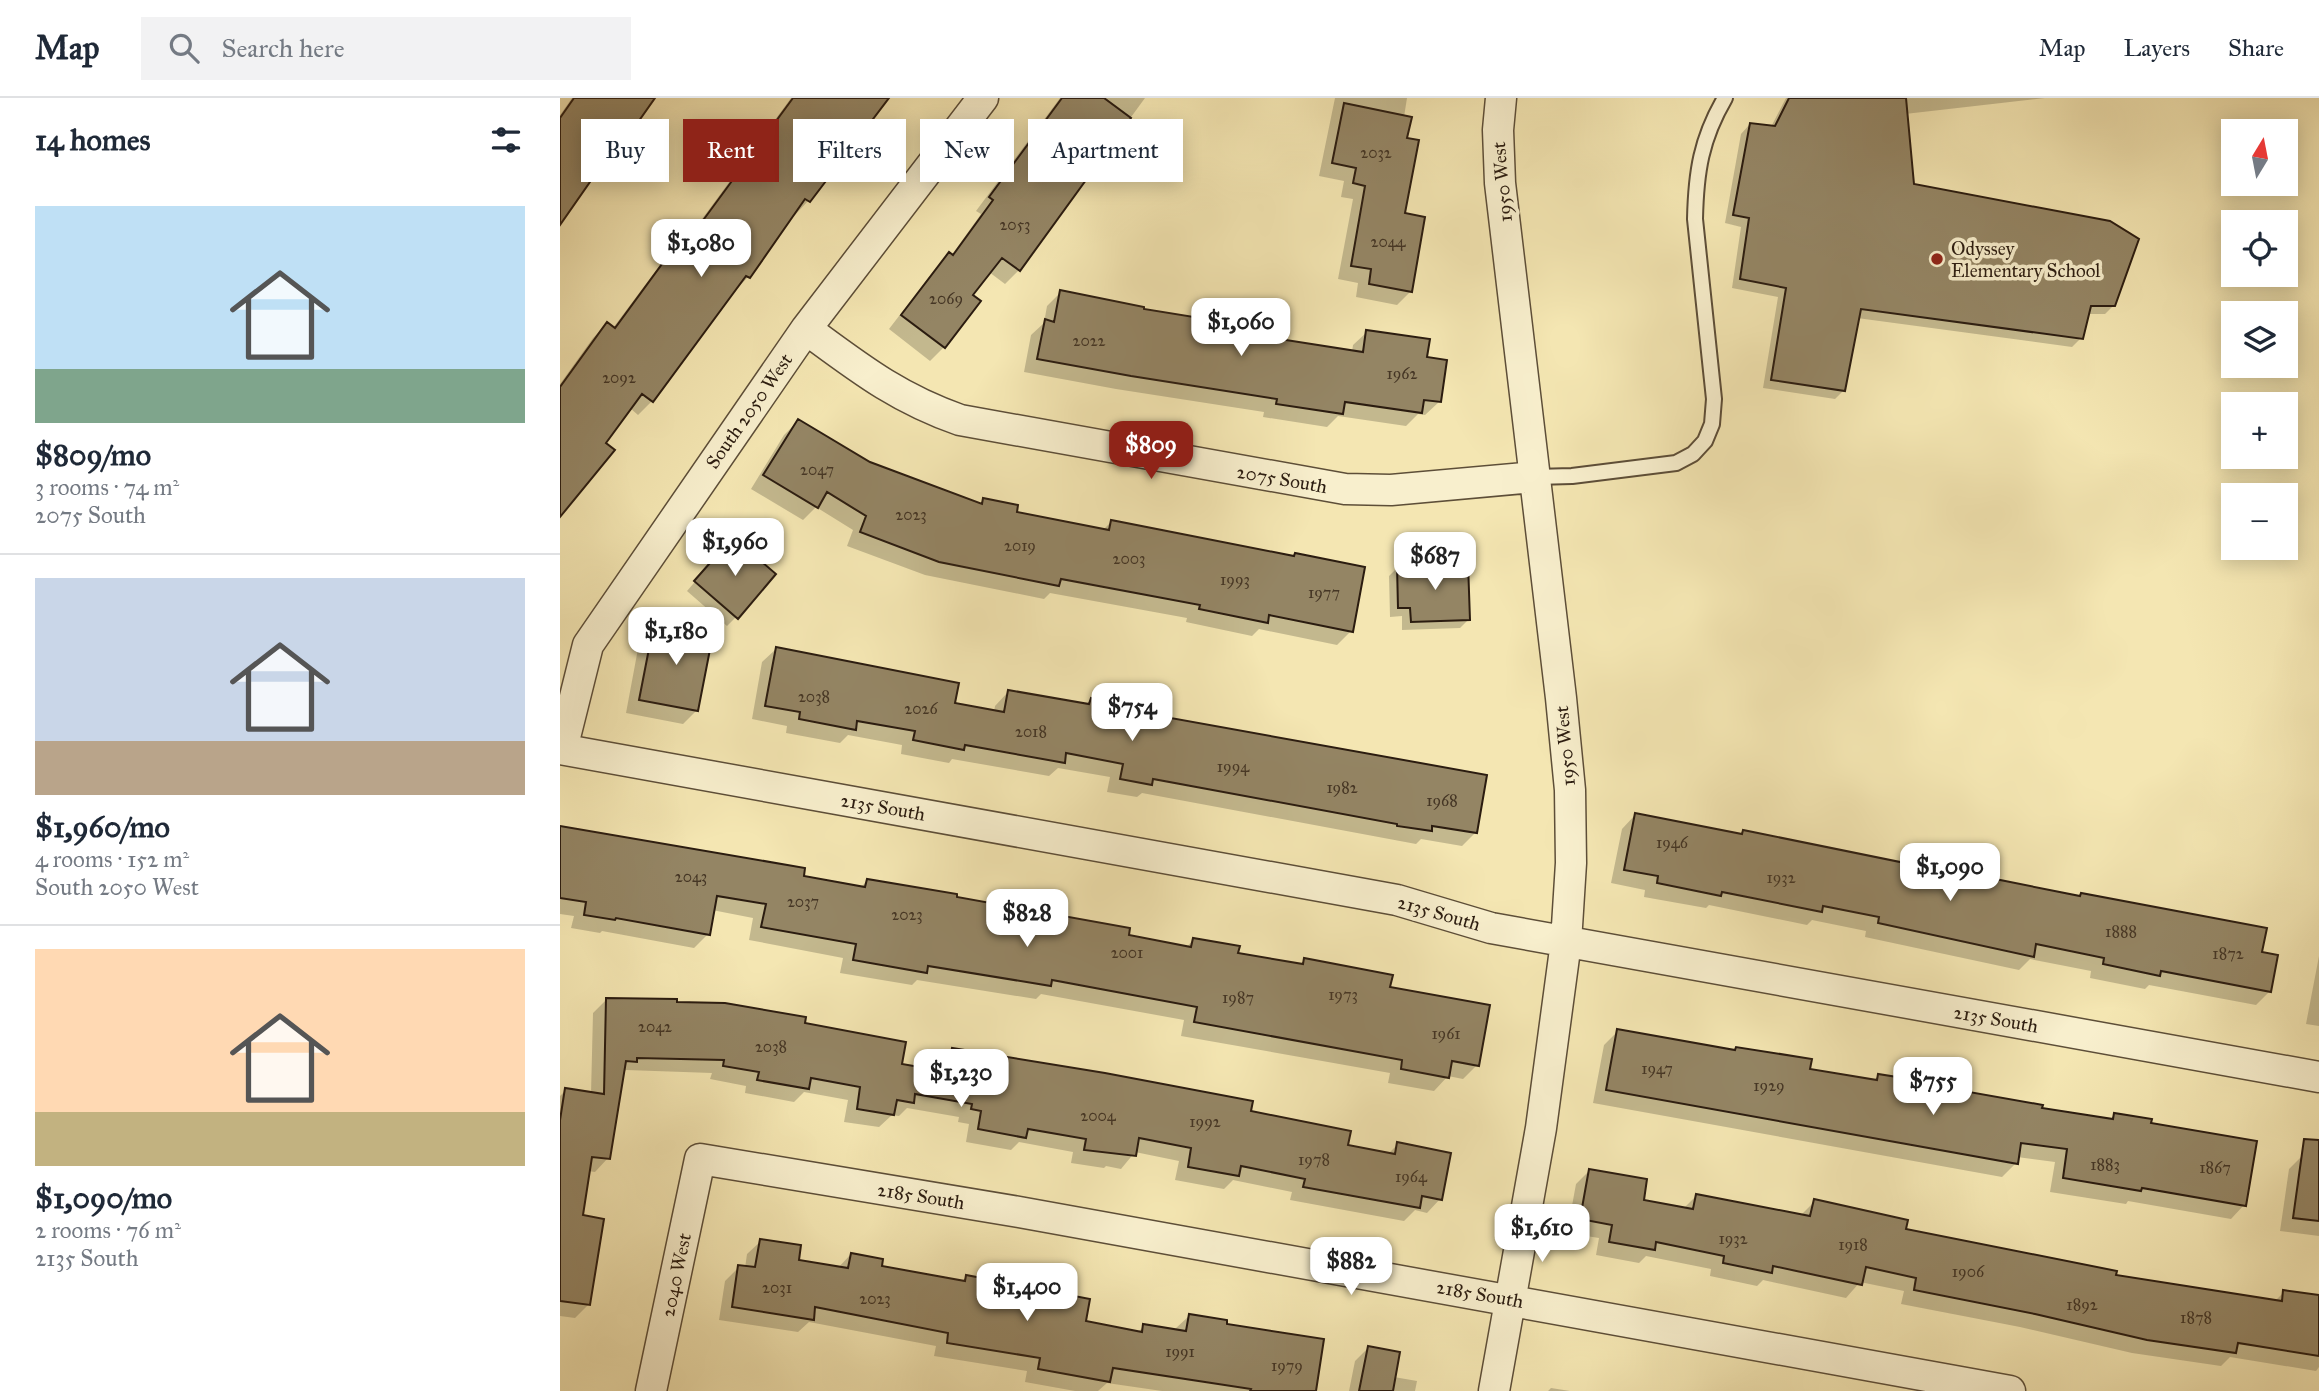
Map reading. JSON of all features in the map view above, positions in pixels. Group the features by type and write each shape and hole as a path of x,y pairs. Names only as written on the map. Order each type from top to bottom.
{"street":[{"name":"South 2050 West","path":"561,749 587,645 806,329 983,98"},
{"name":"1950 West","path":"1494,1391 1541,1128 1566,942 1571,863 1570,790 1500,183 1498,130 1501,98"},
{"name":"2075 South","path":"806,329 883,385 909,400 960,420 1345,489 1391,490 1535,477"},
{"name":"2135 South","path":"561,749 1397,900 1464,922 1566,942 2319,1077"},
{"name":"2185 South","path":"700,1159 1032,1214 2010,1391"},
{"name":"2040 West","path":"651,1391 700,1159"}],"lane":[{"path":"1535,477 1572,476 1676,463 1693,454 1705,441 1712,424 1714,399 1695,219 1696,190 1699,159 1705,139 1710,123 1724,98"}],"building":[{"path":"574,98 655,98 640,119 581,119 581,182 590,182 560,225 560,118"},
{"path":"793,98 889,98 873,119 793,119 793,182 825,182 810,202 805,199 750,278 746,276 653,402 642,394 606,443 615,450 560,517 560,387 607,322 615,328 673,249 679,253 731,182 779,182 778,119"},
{"path":"1062,98 1104,98 1131,118 1130,119 1047,119"},
{"name":"Odyssey Elementary School","path":"1789,98 1906,98 1914,184 2110,221 2139,239 2115,306 2091,306 2083,339 1861,309 1845,391 1771,380 1786,288 1740,279 1749,218 1733,215 1750,123 1775,126"},
{"path":"1344,103 1412,117 1407,138 1419,140 1405,213 1425,217 1412,292 1369,284 1371,269 1351,266 1365,186 1353,183 1356,168 1332,163"},
{"path":"1028,144 1028,182 1085,182 1020,271 1002,258 973,295 981,301 945,348 901,315 949,252 953,255 993,200 989,197 1000,182 1014,182 1014,163"},
{"path":"1060,290 1144,309 1231,323 1229,331 1363,352 1366,330 1430,339 1427,357 1447,360 1441,402 1424,400 1422,413 1345,402 1343,414 1276,404 1277,399 1037,359 1045,319 1054,322"},
{"path":"798,419 870,462 982,504 983,498 1018,505 1017,512 1109,530 1111,520 1294,556 1295,553 1365,567 1353,632 1269,615 1268,623 1199,609 1200,605 1061,579 1059,586 939,562 860,532 866,516 827,492 818,508 763,475"},
{"path":"733,537 776,574 738,619 694,581"},
{"path":"1468,563 1470,620 1411,622 1410,608 1398,608 1397,565"},
{"path":"654,623 713,634 698,711 639,700"},
{"path":"776,647 959,683 955,703 1004,712 1008,690 1089,704 1091,698 1166,711 1165,717 1487,775 1477,833 1432,826 1432,831 1397,826 1153,779 1152,785 1120,779 1123,764 1066,753 1065,763 965,745 964,750 913,740 915,731 857,721 856,730 799,719 800,712 765,706"},
{"path":"1635,813 1742,834 1743,830 1969,876 1970,874 2080,896 2081,893 2267,928 2262,952 2278,955 2271,992 2161,971 2160,976 2103,964 2104,958 2036,944 2034,957 1878,923 1879,917 1823,906 1822,912 1722,892 1721,896 1657,883 1658,876 1624,870"},
{"path":"560,826 805,868 804,876 865,887 867,879 957,894 957,897 1130,928 1129,935 1191,947 1193,938 1240,946 1238,953 1303,964 1304,958 1393,975 1390,987 1490,1005 1479,1066 1452,1061 1449,1078 1401,1069 1402,1060 1194,1022 1197,1007 1052,980 1051,986 928,966 927,973 853,960 856,944 761,927 766,904 717,896 710,935 584,915 586,902 560,898"},
{"path":"606,998 725,1003 806,1017 805,1023 906,1042 902,1064 948,1072 952,1048 1253,1101 1251,1111 1351,1131 1348,1145 1395,1154 1397,1142 1451,1153 1442,1200 1422,1196 1420,1208 1303,1187 1305,1179 1241,1166 1239,1176 1188,1167 1191,1148 1139,1138 1136,1156 1084,1150 1086,1139 1028,1129 1026,1138 978,1129 981,1111 971,1109 972,1104 915,1094 914,1103 897,1100 894,1115 857,1109 860,1087 811,1078 809,1089 757,1080 759,1072 723,1066 724,1060 637,1058 637,1062 626,1061 610,1159 592,1157 583,1215 604,1219 590,1305 560,1301 560,1120 565,1088 604,1094"},
{"path":"1617,1029 1735,1050 1736,1047 1812,1059 1810,1069 1877,1080 1878,1074 1935,1083 1935,1086 2043,1105 2042,1108 2113,1119 2114,1113 2152,1119 2151,1123 2257,1141 2246,1206 2063,1178 2067,1149 2021,1143 2018,1164 1606,1090"},
{"path":"2304,1139 2319,1140 2319,1221 2293,1218"},
{"path":"1589,1169 1647,1179 1644,1200 1693,1209 1696,1194 1810,1216 1814,1199 1908,1220 1906,1229 2117,1271 2116,1275 2282,1301 2283,1290 2319,1295 2319,1356 2238,1343 2236,1353 2147,1340 1914,1290 1916,1278 1866,1267 1862,1285 1773,1266 1772,1273 1723,1263 1724,1256 1656,1242 1655,1250 1609,1242 1612,1225 1580,1219"},
{"path":"760,1239 801,1245 799,1260 848,1268 851,1253 883,1259 882,1266 965,1281 966,1275 1090,1299 1086,1321 1142,1332 1143,1324 1186,1331 1189,1314 1227,1320 1227,1324 1324,1339 1316,1391 1250,1391 1251,1389 1113,1368 1110,1382 1038,1369 1040,1358 947,1343 948,1333 815,1307 814,1320 732,1307 738,1265 755,1267"},
{"path":"1368,1346 1400,1352 1393,1391 1359,1391"}],"place":[{"name":"Odyssey Elementary School","path":"1937,259"}]}
